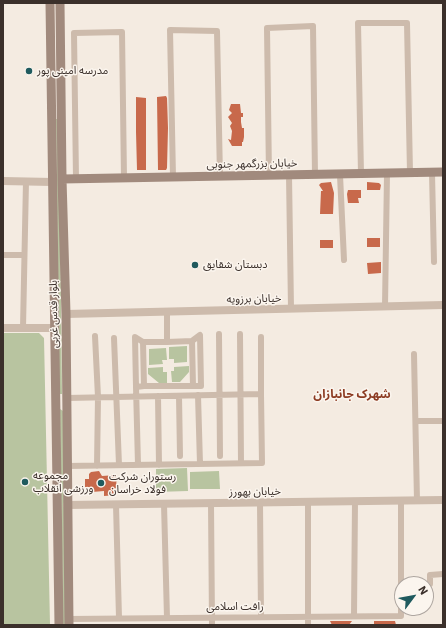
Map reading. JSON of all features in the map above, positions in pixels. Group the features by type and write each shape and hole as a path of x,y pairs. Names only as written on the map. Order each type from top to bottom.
{"main road":[{"name":"بلوار قدس غربی","path":"50,3 59,625"},
{"name":"بلوار قدس غربی","path":"60,3 62,179 66,314 69,622"},
{"path":"52,110 62,110"},
{"name":"خیابان بزرگمهر جنوبی","path":"62,179 443,172"},
{"path":"56,403 66,400"}],"street":[{"path":"361,174 358,23 407,23 410,173"},
{"path":"268,176 267,28 313,26 315,175"},
{"path":"173,177 170,30 217,31 220,176"},
{"path":"76,179 74,33 122,32 124,178"},
{"path":"432,173 434,262"},
{"path":"340,174 344,260"},
{"path":"385,306 386,174"},
{"path":"289,175 291,309"},
{"path":"3,181 52,182"},
{"path":"23,328 26,181"},
{"path":"3,255 24,255"},
{"name":"خیابان برزویه","path":"66,314 443,305"},
{"path":"167,312 167,342"},
{"path":"3,328 54,328"},
{"path":"219,334 220,456"},
{"path":"240,334 241,463"},
{"path":"95,336 98,397 98,466"},
{"path":"136,387 201,386 200,336 192,341 167,342 143,342 135,337 136,396 138,465"},
{"path":"67,466 262,463 261,337"},
{"path":"114,338 119,466"},
{"path":"192,341 193,386"},
{"path":"143,342 144,386"},
{"path":"414,354 417,501"},
{"path":"66,400 98,397 261,394"},
{"path":"198,395 200,464"},
{"path":"158,396 159,465"},
{"path":"179,396 180,456"},
{"path":"416,421 443,421"},
{"name":"خیابان بهورز","path":"67,505 443,500"},
{"path":"354,616 355,501"},
{"name":"رافت اسلامی","path":"69,622 120,618 401,616 401,501"},
{"path":"308,502 308,625"},
{"path":"260,503 261,617"},
{"path":"164,504 167,618"},
{"path":"211,504 212,625"},
{"path":"116,505 120,618"},
{"path":"430,576 430,574 443,574"}],"green space":[{"path":"56,119 59,119 62,394 59,394"},
{"name":"مجموعه ورزشی انقلاب","path":"3,333 39,333 44,338 50,625 3,625"},
{"path":"187,346 187,362 174,363 174,359 169,359 169,347"},
{"path":"166,348 167,360 162,360 163,364 149,365 149,349"},
{"path":"189,366 189,372 180,382 172,382 171,371 174,371 174,367"},
{"path":"163,367 163,372 167,372 167,383 159,383 148,374 148,368"},
{"path":"60,409 63,411 66,625 63,625"},
{"path":"187,468 188,491 156,492 156,469"},
{"path":"219,471 220,489 190,489 190,472"}],"building":[{"path":"166,96 168,128 167,168 166,170 158,170 157,97"},
{"path":"136,97 146,98 146,170 137,170"},
{"path":"231,104 240,104 241,113 243,113 243,117 241,117 242,128 244,128 242,146 232,146 228,139 231,140 232,131 230,126 232,123 228,117 232,113 229,110"},
{"path":"331,182 334,193 333,214 320,214 321,191 323,191 319,185 321,183"},
{"path":"367,182 379,183 381,185 380,190 367,190"},
{"path":"348,190 361,190 361,198 358,198 359,203 348,203"},
{"path":"367,238 380,238 380,247 367,247"},
{"path":"320,240 333,240 333,248 320,248"},
{"path":"381,262 381,273 368,274 367,263"},
{"name":"رستوران شرکت فولاد خراسان","path":"99,471 102,476 116,475 117,495 104,496 104,491 92,492 89,490 89,487 85,487 85,479 89,479 89,474 91,472"},
{"path":"330,621 352,621 349,625 332,625"},
{"path":"374,621 395,621 396,625 374,625"}],"place":[{"name":"مدرسه امینی پور","path":"29,71"},
{"name":"دبستان شقایق","path":"195,265"},
{"name":"مجموعه ورزشی انقلاب","path":"25,482"},
{"name":"رستوران شرکت فولاد خراسان","path":"101,483"}],"district":[{"name":"شهرک جانبازان","path":"352,395"}]}
